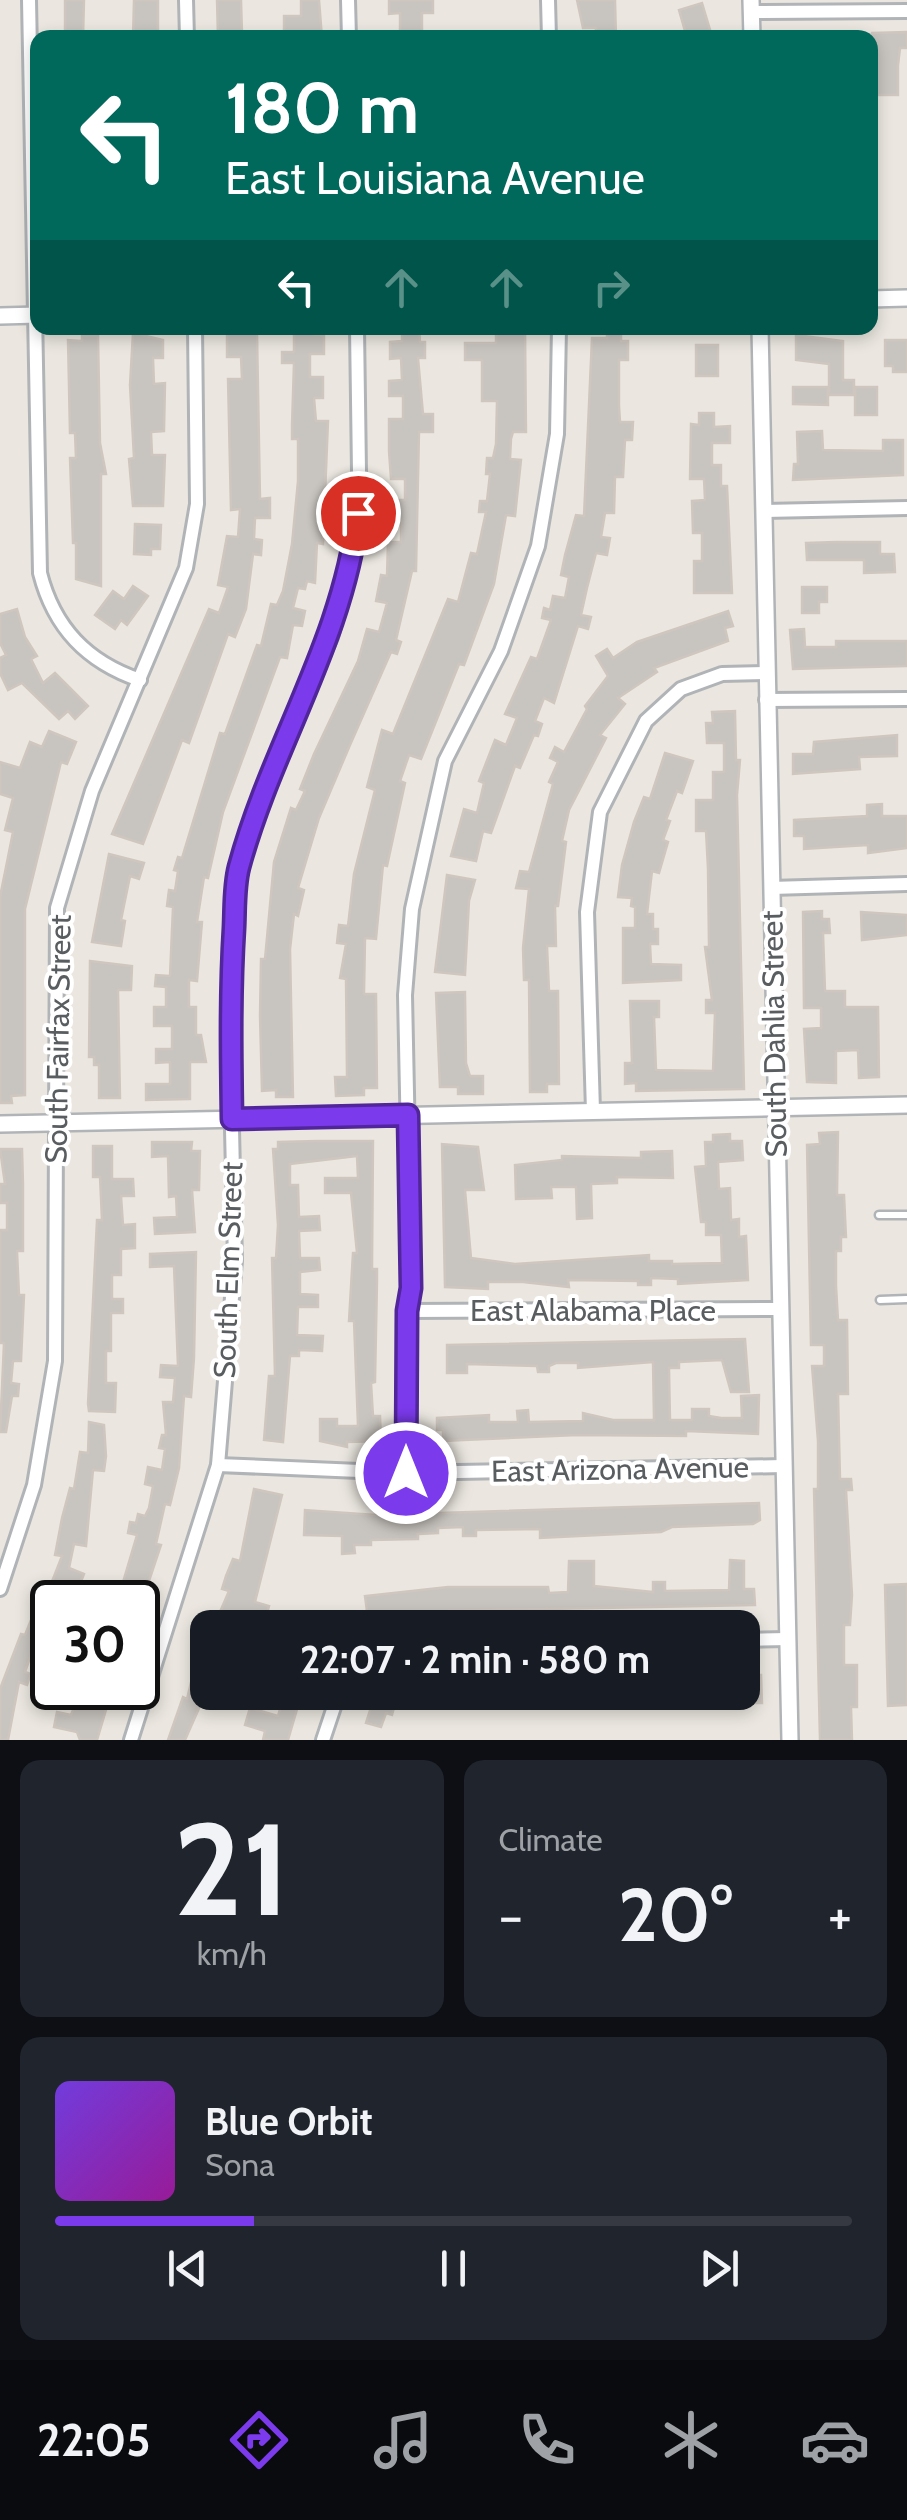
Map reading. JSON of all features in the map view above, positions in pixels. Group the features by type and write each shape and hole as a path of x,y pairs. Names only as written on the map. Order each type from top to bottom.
{"street":[{"path":"29,0 30,45"},
{"path":"186,0 187,30"},
{"path":"348,0 349,30"},
{"path":"548,0 549,30"},
{"path":"751,6 907,11"},
{"path":"878,298 907,298"},
{"path":"0,316 30,315"},
{"path":"36,335 39,554 46,596 55,617 86,652 140,680"},
{"name":"South Fairfax Street","path":"0,1589 34,1485 52,1388 58,1288 57,908 92,791 177,594 195,522 195,335"},
{"name":"South Elm Street","path":"131,1740 218,1466 234,1261 229,997 237,872 254,816 331,637 349,575 359,472 357,335"},
{"path":"406,1473 407,1311 411,1288 406,980 412,909 445,761 501,651 538,546 556,434 559,335"},
{"name":"South Dahlia Street","path":"760,335 790,1740"},
{"path":"764,511 907,508"},
{"path":"593,1111 587,912 600,812 646,721 681,688 722,674 766,673"},
{"path":"766,700 907,698"},
{"path":"771,888 907,884"},
{"path":"0,1124 907,1105"},
{"name":"East Alabama Place","path":"407,1311 780,1309"},
{"name":"East Arizona Avenue","path":"218,1466 406,1473 783,1466"},
{"path":"760,1640 787,1639"},
{"path":"323,1740 333,1710"}],"lane":[{"path":"878,1215 907,1214"},
{"path":"880,1300 907,1299"}],"building":[{"path":"65,0 84,0 83,30 65,30"},
{"path":"134,0 158,0 158,30 133,30"},
{"path":"217,0 241,0 242,30 218,30"},
{"path":"301,0 319,0 321,30 284,30 284,16 301,16"},
{"path":"389,0 433,0 433,13 422,13 422,30 400,30 400,13 389,14"},
{"path":"577,0 615,0 616,30 583,28"},
{"path":"702,3 710,30 685,30 679,10"},
{"path":"907,32 907,48 900,48 898,95 878,95 878,33"},
{"path":"133,335 163,340 163,358 153,358 154,384 165,383 164,431 151,432 152,455 165,455 163,506 133,506"},
{"path":"227,335 257,335 260,499 270,498 270,518 255,518 254,539 262,540 261,555 253,554 246,609 235,637 228,634 189,743 182,740 143,844 112,834 209,609 219,613 228,587 218,585 227,536 238,537 240,509 231,510 228,379 242,379 241,357 227,357"},
{"path":"294,335 324,336 324,354 310,354 310,377 323,377 323,398 314,398 316,421 328,421 323,544 317,543 315,583 307,581 305,589 298,588 293,608 305,611 302,626 293,625 287,658 280,657 223,812 208,878 204,877 197,922 202,922 197,981 189,980 189,1007 196,1007 196,1035 201,1035 206,1062 190,1062 190,1099 146,1100 146,1084 170,1084 170,1062 156,1063 156,1049 172,1049 172,1026 154,1026 154,1007 166,1007 166,987 155,986 156,975 170,976 173,907 167,906 169,890 175,891 178,871 174,870 178,857 182,858 220,733 225,734 257,645 261,646 271,604 277,605 283,591 292,544 298,439 292,439 294,363 282,363 282,352 294,352"},
{"path":"402,335 420,335 420,342 425,342 425,358 418,358 423,414 433,414 433,432 419,432 416,571 412,571 396,640 401,642 397,654 391,652 319,818 298,888 304,890 298,916 294,914 290,949 293,1097 276,1097 276,1090 262,1091 260,1016 261,959 265,959 274,862 291,808 296,810 305,791 300,789 358,661 367,629 379,632 387,603 376,601 381,575 387,576 388,542 401,542 401,521 391,520 391,500 405,500 405,479 391,479 389,451 389,419 403,419 403,396 389,396 389,381 402,380 401,358 390,359 390,342 402,341"},
{"path":"496,335 525,335 526,432 513,432 511,439 510,459 521,460 515,516 506,515 494,584 464,665 459,664 421,759 409,755 400,781 405,783 387,866 383,865 376,939 365,938 364,994 376,994 377,1088 364,1088 364,1095 336,1096 335,1077 347,1077 346,979 340,978 346,944 337,943 339,925 348,926 354,874 375,790 367,787 382,730 393,734 448,599 458,602 471,553 477,554 486,512 479,512 480,501 487,501 490,474 486,474 487,458 493,458 496,444 497,401 482,401 482,360 465,360 465,343 496,343"},
{"path":"621,335 621,341 628,341 628,360 619,360 620,422 633,422 632,440 625,440 623,477 615,477 614,513 605,513 601,537 610,538 607,555 596,553 587,588 581,615 591,617 588,629 578,626 554,703 544,698 535,721 542,724 538,736 534,735 520,768 515,766 491,833 483,831 476,861 451,856 464,809 477,813 484,783 479,781 495,740 506,745 517,718 505,714 531,657 537,659 551,620 542,618 544,608 550,610 553,596 565,598 569,577 561,575 565,555 576,515 584,516 592,338"},
{"path":"796,335 843,341 843,380 854,380 854,395 829,395 829,364 796,360"},
{"path":"82,336 98,336 100,443 106,474 101,474 101,586 76,579 73,543 70,458 76,458 75,433 70,433 68,340 82,341"},
{"path":"885,340 907,340 907,372 893,372 893,366 885,366"},
{"path":"696,345 718,345 718,376 696,376"},
{"path":"793,387 828,387 828,405 793,404"},
{"path":"855,387 877,387 877,415 855,415"},
{"path":"699,413 714,413 714,427 730,426 730,443 712,443 712,465 721,465 721,486 727,486 732,593 694,593 694,561 702,561 702,533 693,533 692,501 705,500 704,479 690,479 691,424 699,425"},
{"path":"822,431 823,450 883,451 883,440 903,440 903,475 793,480 794,464 798,464 797,432"},
{"path":"135,524 161,525 160,549 151,549 151,555 134,554"},
{"path":"880,542 880,554 894,554 895,572 864,573 864,560 807,560 806,543"},
{"path":"133,586 148,596 127,625 121,620 115,629 95,615 113,591 124,599"},
{"path":"802,587 827,587 827,602 819,602 819,613 802,613"},
{"path":"17,609 25,637 37,656 31,659 43,683 55,673 88,706 75,719 68,711 59,719 22,683 8,690 0,673 0,658 6,655 0,643 0,614"},
{"path":"728,611 733,626 725,628 728,641 654,668 657,672 618,698 625,704 600,735 606,738 569,810 555,906 556,946 547,946 549,991 558,991 559,1084 547,1084 547,1092 530,1092 529,980 524,980 523,948 529,889 516,888 520,871 529,872 553,784 549,782 558,762 550,758 555,747 564,752 587,709 585,706 608,676 596,656 607,649 613,658 637,642"},
{"path":"804,629 805,647 836,647 836,641 907,641 907,666 793,669 790,630"},
{"path":"735,711 736,760 740,760 737,795 744,1089 636,1091 636,1083 625,1084 625,1063 632,1063 630,1001 659,1001 659,1017 654,1017 656,1070 713,1071 715,1013 706,1013 706,1000 712,1000 705,947 709,947 706,831 696,831 696,800 713,800 713,772 724,772 724,743 707,743 706,723 713,723 712,712"},
{"path":"49,731 76,742 67,764 61,762 25,909 25,1095 11,1096 12,1103 0,1103 0,897 13,832 5,830 13,798 0,794 0,762 20,768 30,742 42,747"},
{"path":"897,735 897,756 859,757 860,769 793,774 793,754 813,754 814,742"},
{"path":"665,753 693,761 682,793 677,791 666,820 670,821 663,840 668,842 659,873 652,871 647,914 653,914 653,929 658,929 658,944 650,944 651,964 681,965 681,980 623,983 623,928 635,928 635,907 631,906 632,898 618,897 622,865 634,822 644,797 650,799"},
{"path":"882,804 882,816 907,816 907,848 868,853 868,845 804,849 804,836 794,836 794,820 867,816 867,805"},
{"path":"109,854 144,863 139,879 130,876 121,920 125,921 121,946 92,942"},
{"path":"447,875 475,880 469,901 465,975 435,972"},
{"path":"822,911 822,919 829,919 830,933 823,933 825,991 845,991 845,1007 878,1007 879,1077 859,1078 858,1050 836,1051 836,1083 807,1082 804,1029 821,1028 821,1008 804,1008 803,912"},
{"path":"861,912 907,915 907,935 862,940"},
{"path":"90,961 132,966 131,990 118,990 120,1098 99,1098 99,1065 94,1065 94,1057 89,1057"},
{"path":"465,992 466,1063 470,1076 483,1076 483,1094 458,1094 458,1087 440,1087 436,993"},
{"path":"838,1132 837,1195 844,1195 846,1237 841,1237 841,1251 836,1251 836,1286 838,1320 847,1320 848,1394 838,1394 840,1479 851,1479 852,1490 846,1490 852,1595 850,1625 844,1625 844,1665 857,1665 857,1707 851,1707 852,1740 820,1740 814,1489 818,1489 818,1441 812,1366 824,1366 824,1345 811,1345 807,1145 820,1144 819,1133"},
{"path":"730,1134 730,1141 742,1141 743,1160 718,1162 719,1189 730,1188 731,1220 739,1219 739,1237 746,1236 748,1280 678,1284 678,1279 651,1278 651,1285 638,1285 638,1281 568,1280 569,1287 488,1282 488,1289 445,1287 442,1144 478,1147 484,1190 465,1190 471,1258 515,1264 649,1255 649,1261 672,1264 722,1263 721,1235 706,1235 706,1222 701,1222 695,1167 706,1166 705,1142 713,1142 713,1135"},
{"path":"373,1141 372,1269 377,1269 377,1281 375,1382 371,1383 373,1416 380,1416 381,1441 347,1442 347,1447 320,1441 320,1419 337,1419 337,1426 358,1426 354,1321 349,1321 353,1253 357,1253 351,1193 325,1193 325,1178 358,1178 357,1156 290,1164 290,1185 298,1185 299,1217 319,1216 320,1230 299,1231 300,1258 319,1258 320,1270 300,1272 300,1294 318,1295 318,1307 298,1307 297,1335 323,1336 322,1351 299,1350 299,1356 290,1356 283,1442 264,1440 269,1376 275,1376 272,1258 276,1258 278,1225 273,1149 278,1149 278,1142"},
{"path":"152,1142 192,1142 191,1151 200,1151 199,1190 192,1190 195,1232 155,1234 154,1218 177,1217 176,1196 169,1197 168,1156 152,1157"},
{"path":"93,1146 112,1146 112,1179 133,1179 134,1196 121,1196 123,1225 135,1224 135,1248 121,1249 121,1275 112,1275 112,1299 123,1299 123,1313 111,1313 111,1351 106,1351 106,1383 116,1383 115,1412 89,1411 88,1404 97,1220 102,1220 100,1177 93,1177"},
{"path":"0,1149 22,1149 23,1184 23,1251 17,1251 19,1295 24,1295 21,1361 13,1361 11,1383 19,1384 18,1396 12,1396 6,1432 0,1432 4,1343 0,1343 0,1230 7,1230 7,1203 0,1203 0,1184 5,1184"},
{"path":"672,1151 673,1178 617,1177 617,1183 591,1184 592,1218 577,1219 576,1187 551,1187 552,1198 516,1199 515,1165 562,1160 562,1156 641,1158 641,1152"},
{"path":"196,1252 191,1397 184,1396 179,1468 170,1505 165,1504 156,1544 161,1545 149,1580 124,1580 137,1535 128,1533 130,1522 136,1523 138,1514 145,1516 149,1508 153,1486 145,1484 148,1467 162,1470 165,1449 159,1448 162,1435 166,1435 163,1402 173,1402 175,1378 160,1377 161,1365 178,1366 174,1266 150,1267 150,1254"},
{"path":"745,1339 749,1392 731,1392 722,1360 679,1362 679,1368 669,1368 670,1420 692,1420 692,1409 709,1409 709,1416 742,1418 741,1396 759,1395 758,1434 686,1431 686,1436 578,1435 443,1441 443,1430 437,1430 437,1418 489,1415 489,1422 518,1422 517,1411 528,1410 529,1422 583,1421 583,1413 613,1420 654,1420 653,1362 578,1368 578,1363 556,1363 549,1366 549,1372 538,1372 537,1366 467,1364 467,1373 447,1373 447,1345"},
{"path":"89,1422 104,1425 104,1471 93,1470 86,1546 74,1544 69,1568 84,1574 82,1580 53,1580 62,1556 55,1555 80,1452 88,1453"},
{"path":"254,1489 282,1495 255,1602 269,1606 268,1610 221,1610 229,1591 222,1589 226,1576 233,1559 240,1561"},
{"path":"759,1503 760,1520 753,1524 672,1527 661,1532 540,1538 540,1529 476,1530 476,1536 463,1536 463,1527 438,1528 438,1533 418,1534 418,1539 371,1540 371,1545 354,1545 355,1553 342,1554 342,1536 304,1535 305,1510 376,1515"},
{"path":"730,1560 744,1561 744,1589 754,1589 755,1605 367,1610 365,1596 448,1587 548,1587 549,1593 568,1592 569,1561 594,1561 594,1586 653,1592 653,1582 665,1582 665,1591 729,1590"},
{"path":"907,1584 907,1705 888,1706 885,1585"},
{"path":"30,1622 30,1658 25,1672 30,1677 27,1685 19,1682 8,1740 0,1740 0,1689 21,1634 25,1635"},
{"path":"190,1687 190,1710 198,1710 185,1740 168,1740 183,1697 187,1699"},
{"path":"73,1710 106,1710 97,1740 80,1740 77,1732 54,1727 57,1712 71,1715"},
{"path":"249,1710 278,1716 280,1710 297,1710 288,1740 263,1740 265,1731 245,1725"},
{"path":"370,1710 393,1710 392,1715 386,1713 381,1727 366,1723"}],"route":[{"path":"358,513 349,575 331,637 254,816 237,872 229,997 232,1119 408,1115 411,1288 407,1311 406,1473"}]}
